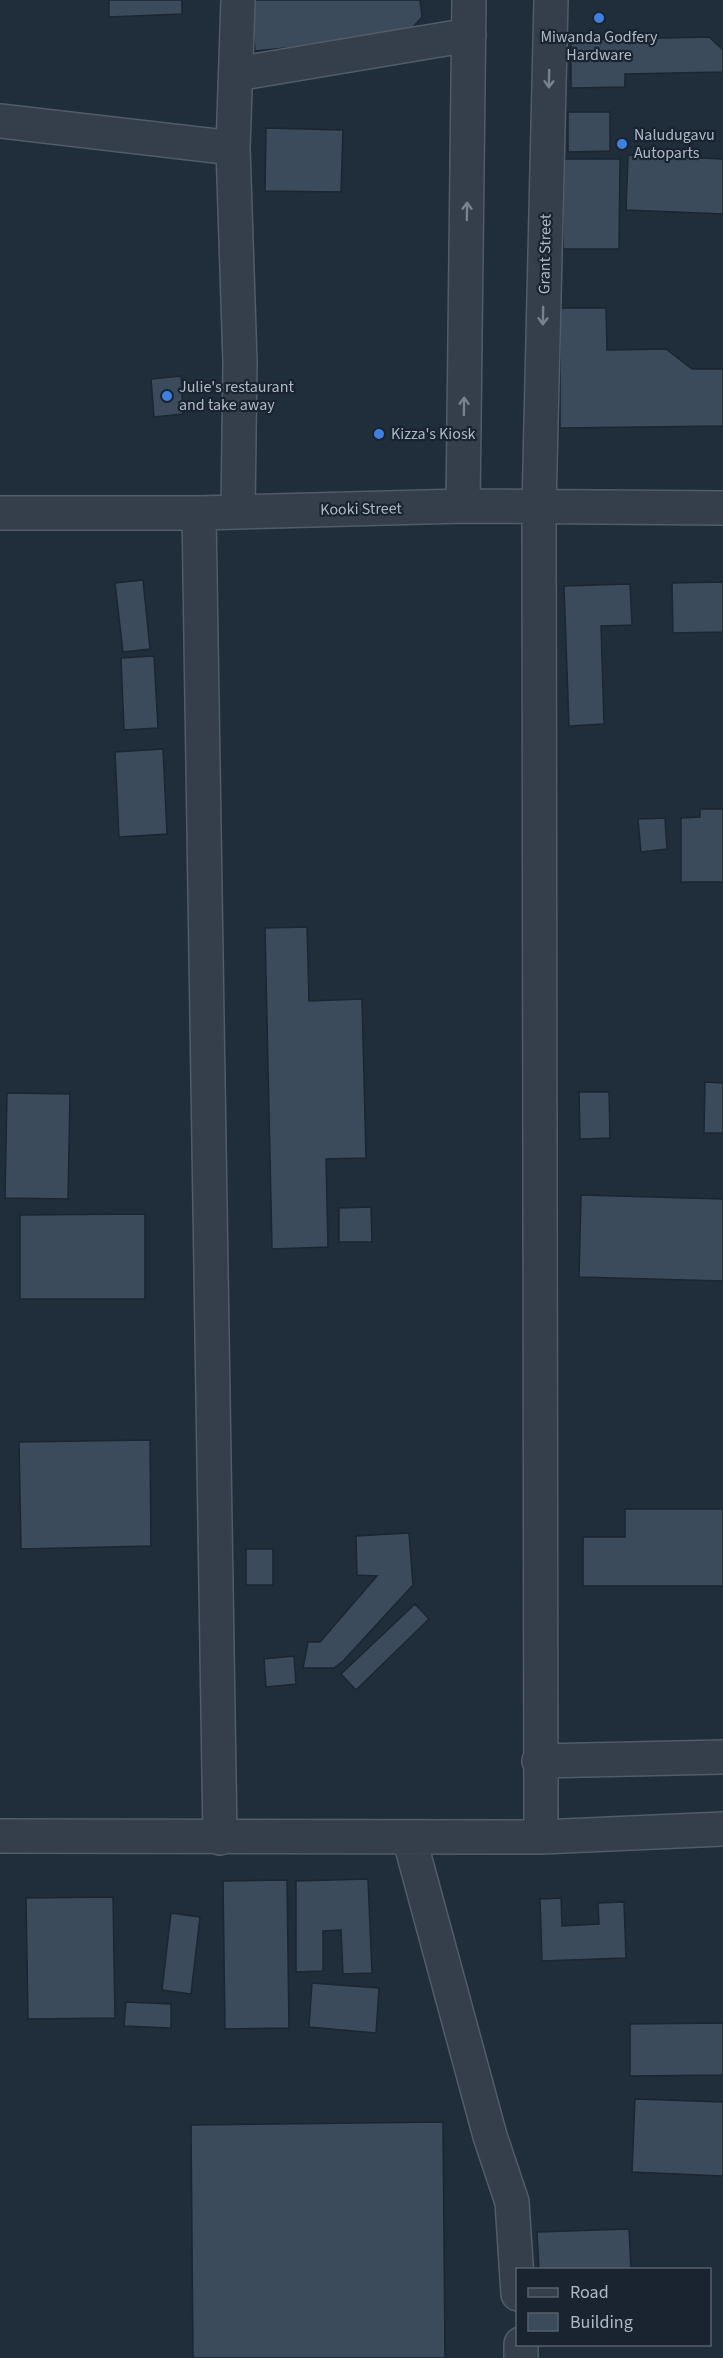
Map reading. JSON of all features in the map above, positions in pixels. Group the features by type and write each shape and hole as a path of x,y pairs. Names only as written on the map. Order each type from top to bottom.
{"street":[{"path":"238,0 233,148 240,362 238,512"},
{"path":"463,507 469,0"},
{"name":"Grant Street","path":"541,1837 539,1761 539,508 551,0"},
{"path":"236,75 469,35"},
{"path":"0,121 233,148"},
{"name":"Kooki Street","path":"0,513 199,513 463,507 723,508"},
{"path":"199,513 220,1838"},
{"path":"539,1761 723,1757"},
{"path":"0,1836 541,1837 723,1829"},
{"path":"410,1837 490,2136 512,2202 516,2268"}],"building":[{"path":"109,0 182,0 182,14 109,17"},
{"path":"251,0 420,0 422,17 413,27 398,37 255,51"},
{"path":"709,37 723,50 723,72 625,74 625,87 571,88 571,40"},
{"path":"568,112 610,112 610,151 568,152"},
{"path":"266,128 343,130 341,192 265,191"},
{"path":"628,155 723,159 723,214 626,210"},
{"path":"563,159 620,159 619,249 563,249"},
{"path":"560,308 606,308 607,350 666,349 692,369 723,369 723,426 560,428"},
{"name":"Julie's restaurant and take away","path":"181,376 183,414 154,417 151,379"},
{"path":"143,580 150,649 123,652 115,583"},
{"path":"723,582 723,632 673,633 672,583"},
{"path":"630,584 632,625 601,626 604,724 569,726 564,586"},
{"path":"154,656 158,728 124,730 121,658"},
{"path":"163,749 167,834 119,837 115,752"},
{"path":"700,809 723,809 723,882 681,882 681,818 700,817"},
{"path":"665,818 667,849 641,852 638,819"},
{"path":"307,927 309,1001 362,999 366,1158 326,1159 328,1247 272,1249 265,928"},
{"path":"705,1082 723,1083 723,1133 704,1133"},
{"path":"579,1092 609,1092 610,1138 580,1139"},
{"path":"7,1093 70,1094 68,1199 5,1198"},
{"path":"581,1195 723,1199 723,1281 579,1277"},
{"path":"371,1207 372,1242 339,1242 339,1208"},
{"path":"145,1214 145,1299 20,1299 20,1215"},
{"path":"150,1440 151,1546 21,1549 19,1442"},
{"path":"625,1509 723,1509 723,1586 583,1586 583,1537 625,1537"},
{"path":"409,1533 413,1585 334,1668 303,1668 308,1642 320,1642 377,1576 357,1575 356,1536"},
{"path":"246,1549 273,1549 273,1585 246,1585"},
{"path":"415,1604 429,1619 356,1690 341,1674"},
{"path":"294,1656 296,1684 266,1687 264,1659"},
{"path":"368,1879 372,1973 343,1974 341,1930 323,1931 323,1971 296,1972 296,1881"},
{"path":"287,1880 289,2028 225,2029 223,1881"},
{"path":"113,1897 115,2018 28,2019 26,1898"},
{"path":"561,1898 562,1926 599,1924 598,1903 624,1902 626,1958 542,1961 540,1899"},
{"path":"171,1913 200,1917 191,1994 162,1990"},
{"path":"312,1983 379,1988 376,2033 309,2027"},
{"path":"126,2002 171,2004 171,2028 124,2026"},
{"path":"723,2023 723,2075 630,2076 630,2024"},
{"path":"635,2099 723,2102 723,2176 632,2172"},
{"path":"443,2122 445,2358 193,2358 191,2125"},
{"path":"629,2229 631,2268 539,2268 537,2232"}],"place":[{"name":"Miwanda Godfery Hardware","path":"599,18"},
{"name":"Naludugavu Autoparts","path":"622,144"},
{"name":"Julie's restaurant and take away","path":"167,396"},
{"name":"Kizza's Kiosk","path":"379,434"}]}
